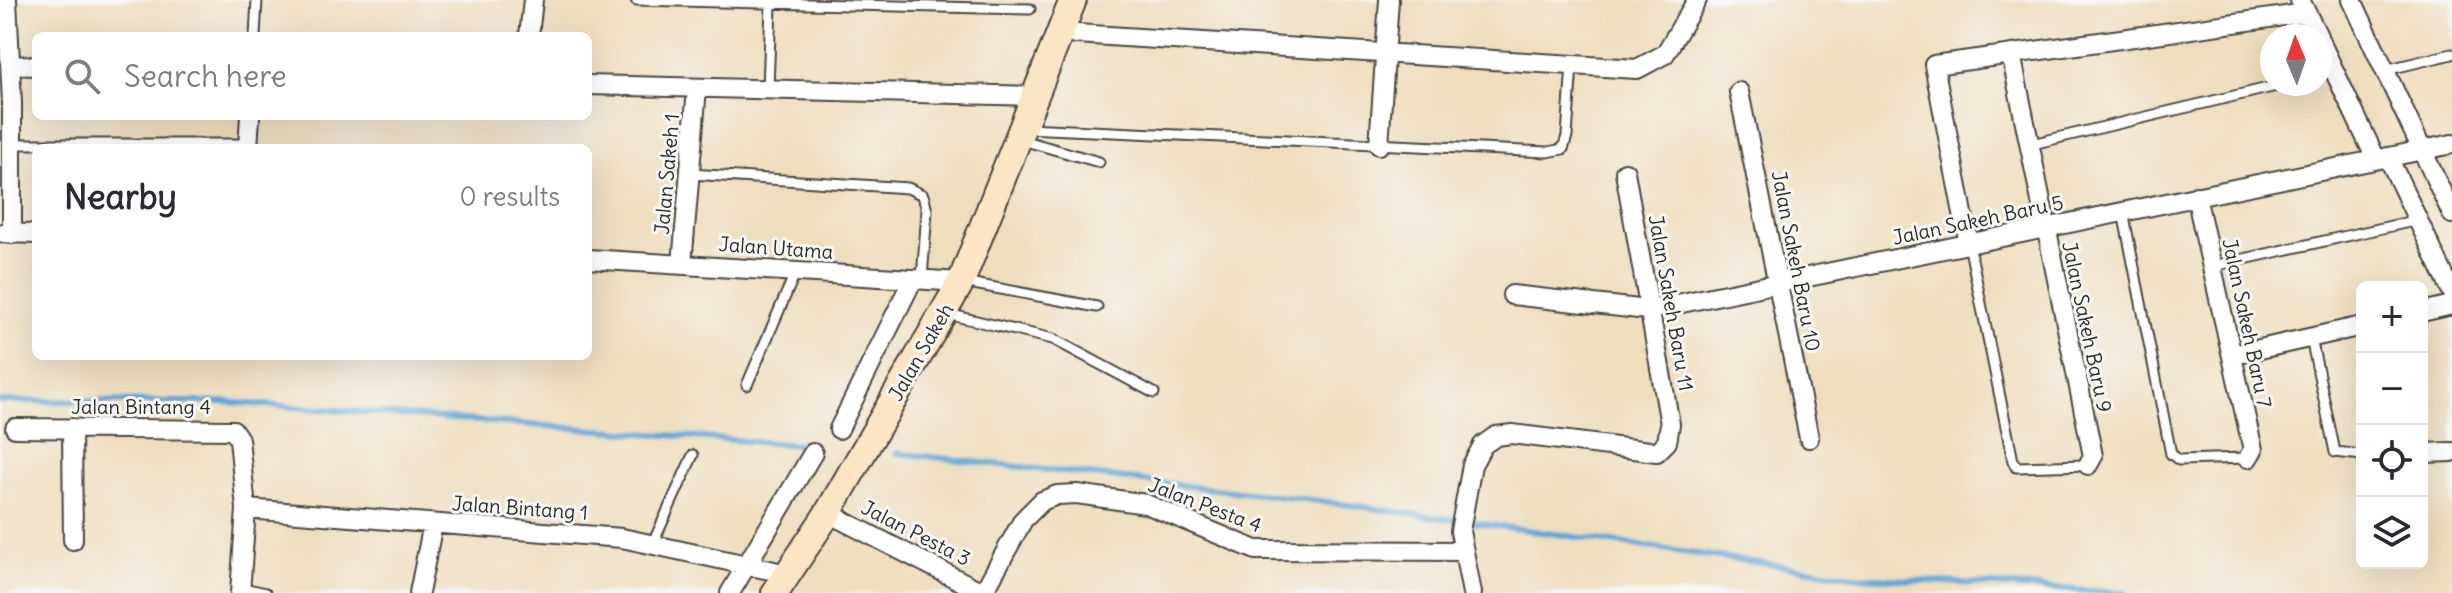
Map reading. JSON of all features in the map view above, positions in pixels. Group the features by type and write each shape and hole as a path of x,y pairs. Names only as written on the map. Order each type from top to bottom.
{"street":[{"path":"7,0 10,65 6,102 12,144 6,234 32,234"},
{"path":"529,32 533,0"},
{"name":"Jalan Sakeh","path":"782,583 828,513 961,282 1073,0"},
{"path":"1379,145 1389,0"},
{"path":"1060,33 1637,69 1652,64 1665,54 1697,0"},
{"path":"2353,0 2420,151 2452,214"},
{"path":"1969,244 1932,69 1938,64 2303,6 2312,24"},
{"name":"Jalan Sakeh Baru 9","path":"2011,54 2044,229 2093,456 2088,465"},
{"path":"10,65 32,66"},
{"path":"2332,82 2418,220 2452,292"},
{"path":"592,85 1036,96"},
{"name":"Jalan Sakeh 1","path":"682,264 697,88"},
{"name":"Jalan Sakeh Baru 10","path":"1739,92 1809,438"},
{"path":"248,144 250,120"},
{"name":"Jalan Sakeh Baru 5","path":"1512,295 1648,310 2452,144"},
{"name":"Jalan Sakeh Baru 11","path":"1464,551 1460,531 1462,508 1472,465 1483,445 1496,436 1512,434 1657,452 1667,442 1670,424 1625,172"},
{"name":"Jalan Sakeh Baru 7","path":"2196,196 2253,450 2248,458"},
{"name":"Jalan Utama","path":"592,259 961,282"},
{"path":"839,429 918,279"},
{"path":"2428,311 2452,305"},
{"path":"2233,355 2356,327"},
{"name":"Jalan Bintang 4","path":"15,428 233,430 239,439 246,509"},
{"path":"72,428 73,540"},
{"path":"2428,453 2452,452"},
{"path":"730,593 813,453"},
{"name":"Jalan Pesta 4","path":"983,593 1023,520 1042,501 1057,495 1099,496 1146,504 1256,550 1464,551"},
{"path":"241,590 246,509"},
{"name":"Jalan Bintang 1","path":"246,509 653,543 747,564 782,583"},
{"name":"Jalan Pesta 3","path":"828,513 983,593"},
{"path":"419,593 433,524"},
{"path":"1464,551 1472,593"}],"lane":[{"path":"255,32 257,0"},
{"path":"636,0 1030,9"},
{"path":"768,89 771,5"},
{"path":"2384,70 2452,54"},
{"path":"1021,134 1548,152 1563,149 1567,136 1572,65"},
{"path":"2028,145 2260,90"},
{"path":"1021,134 1099,162"},
{"path":"12,144 32,144"},
{"path":"690,174 908,188 923,195 927,211 918,279"},
{"path":"2123,212 2171,454 2179,460 2248,458"},
{"path":"2213,266 2418,220"},
{"path":"1969,244 2016,467 2088,465"},
{"path":"747,385 796,271"},
{"path":"961,282 1097,307"},
{"path":"944,313 1053,339 1154,393"},
{"path":"2311,338 2335,452 2356,454"},
{"path":"653,543 693,455"},
{"path":"241,590 266,593"}],"waterway":[{"path":"0,401 226,402 814,446"},
{"path":"897,453 1320,501 1861,577 2124,593"}]}
